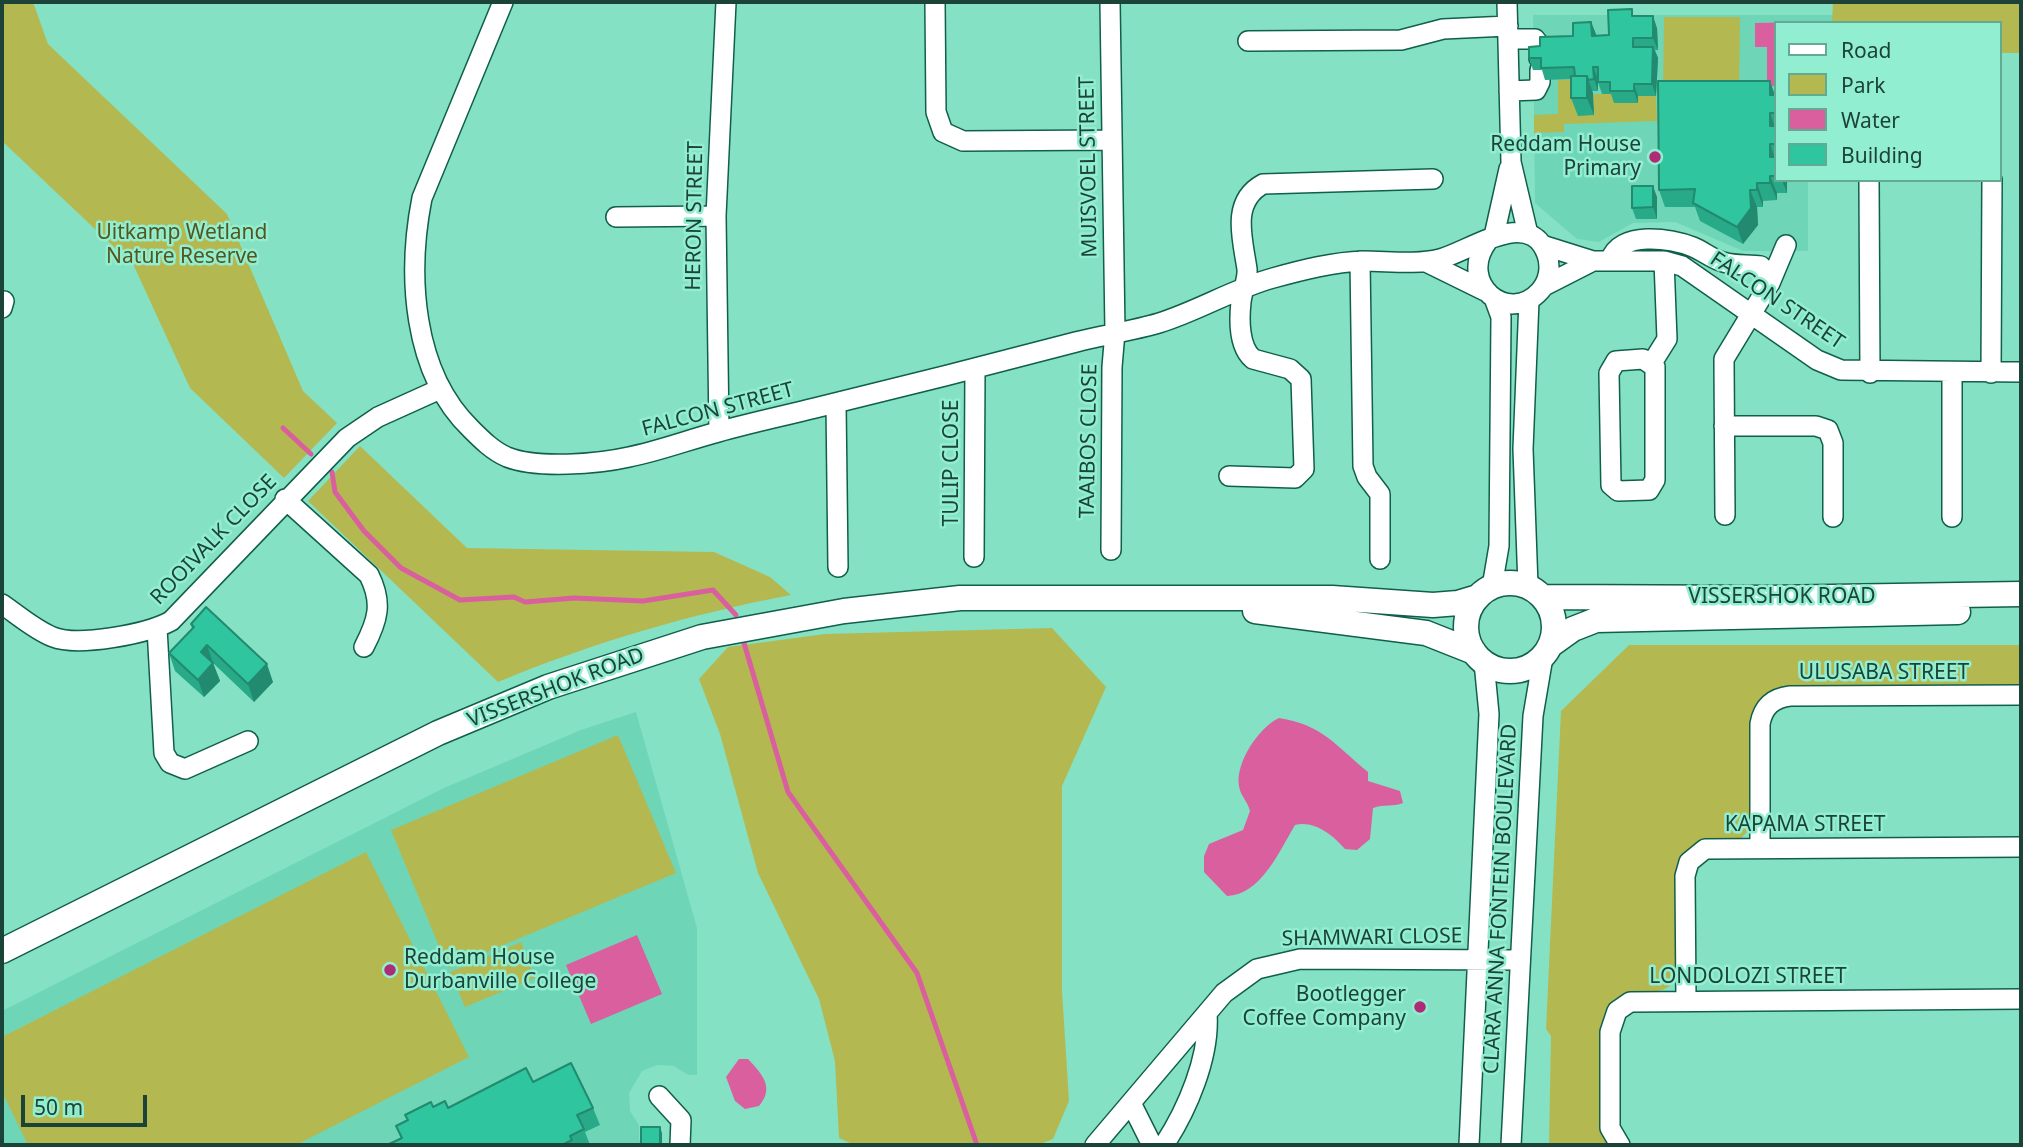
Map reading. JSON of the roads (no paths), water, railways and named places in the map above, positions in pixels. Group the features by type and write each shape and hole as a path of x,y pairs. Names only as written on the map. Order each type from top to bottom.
{"main road":[{"path":"1503,583 1536,592 1555,624 1547,650 1524,669 1496,669 1479,657 1467,639 1469,609 1485,592 1503,583"},
{"name":"VISSERSHOK ROAD","path":"2,951 438,733 548,687 702,637 844,611 981,597 1332,598 1433,605 1458,603 1485,592"},
{"name":"VISSERSHOK ROAD","path":"1536,592 1769,598 2021,594"},
{"name":"VISSERSHOK ROAD","path":"1158,598 1426,634 1479,657"},
{"name":"VISSERSHOK ROAD","path":"1547,650 1573,629 1596,620 2021,610"}],"street":[{"name":"FALCON STREET","path":"503,2 432,169 419,213 419,328 425,353 440,389 462,420 483,441 501,453 520,460 575,463 627,458 719,431 1171,319 1244,286 1296,272 1360,261 1426,262 1491,239"},
{"name":"HERON STREET","path":"719,431 716,216 726,2"},
{"path":"936,2 936,112 943,132 963,141 1111,140"},
{"name":"MUISVOEL STREET","path":"1110,2 1115,332"},
{"path":"1490,295 1505,303 1529,300 1544,286 1549,266 1535,240 1511,162 1507,2"},
{"path":"1248,41 1401,40 1443,29 1508,33 1535,39 1539,44 1540,82 1536,90 1509,91"},
{"path":"1485,592 1499,546 1501,317 1477,270 1478,259 1491,239 1511,162"},
{"path":"1229,476 1295,478 1304,469 1301,379 1290,369 1263,364 1247,354 1243,343 1241,304 1247,270 1242,251 1243,207 1256,188 1263,184 1433,179"},
{"path":"1870,182 1870,373"},
{"path":"1992,182 1992,373"},
{"path":"616,216 716,216"},
{"path":"1491,239 1514,231 1535,240"},
{"name":"FALCON STREET","path":"1535,240 1602,261 1664,261 1690,269 1829,366 1870,373 2021,372"},
{"path":"1602,261 1625,244 1662,240 1684,244 1725,263 1761,265 1772,279"},
{"path":"1725,515 1726,353 1772,279 1786,245"},
{"path":"1360,261 1363,466 1367,477 1380,494 1380,559"},
{"name":"FALCON STREET","path":"1544,286 1602,261"},
{"path":"1652,363 1667,339 1664,261"},
{"name":"FALCON STREET","path":"1426,262 1490,295"},
{"path":"1529,300 1526,320 1523,474 1536,592"},
{"name":"TAAIBOS CLOSE","path":"1111,550 1112,367 1115,332"},
{"path":"1643,359 1652,363 1656,367 1655,480 1649,490 1618,491 1611,485 1609,373 1616,361 1643,359"},
{"name":"TULIP CLOSE","path":"974,557 975,369"},
{"path":"1952,373 1952,517"},
{"name":"ROOIVALK CLOSE","path":"2,604 51,637 67,640 157,628 170,621 285,499 347,438 378,417 440,389"},
{"path":"836,403 838,567"},
{"path":"1724,426 1816,426 1828,430 1833,443 1833,517"},
{"path":"285,499 369,575 378,592 380,612 365,647"},
{"path":"157,628 164,753 170,763 185,769 248,741"},
{"name":"CLARA ANNA FONTEIN BOULEVARD","path":"1511,1145 1534,694 1547,650"},
{"name":"CLARA ANNA FONTEIN BOULEVARD","path":"1469,1145 1489,713 1479,657"},
{"name":"ULUSABA STREET","path":"1760,848 1760,724 1767,706 1777,699 1790,696 2021,695"},
{"name":"KAPAMA STREET","path":"1685,1000 1685,878 1689,862 1699,852 1711,848 2021,847"},
{"name":"SHAMWARI CLOSE","path":"1095,1145 1206,1014 1245,976 1285,960 1520,960"},
{"name":"LONDOLOZI STREET","path":"1620,1145 1610,1128 1610,1031 1613,1017 1623,1006 1638,1000 2021,999"},
{"path":"1164,1145 1177,1126 1202,1056 1208,1029 1206,1014"},
{"path":"659,1096 681,1120 680,1145"},
{"path":"1131,1103 1152,1145"}],"water":[{"path":"1755,23 1774,23 1774,86 1767,86 1767,47 1755,47"},
{"path":"1279,718 1318,731 1368,772 1368,781 1400,791 1403,803 1373,808 1370,839 1357,850 1345,849 1329,834 1316,827 1295,825 1260,880 1239,894 1227,896 1204,872 1204,856 1209,844 1243,830 1250,811 1240,789 1241,767 1256,737"},
{"path":"637,935 662,994 591,1024 566,965"},
{"path":"739,1059 748,1059 765,1081 766,1093 759,1106 745,1109 735,1101 726,1077"}],"waterway":[{"path":"283,428 311,454"},
{"path":"332,472 335,492 364,531 401,568 460,600 514,597 525,602 574,598 643,601 713,590 736,615"},
{"path":"744,643 788,792 917,973 976,1142"}],"place":[{"name":"Reddam House Primary","path":"1655,157"},
{"name":"Reddam House Durbanville College","path":"390,970"},
{"name":"Bootlegger Coffee Company","path":"1420,1007"}],"park label":[{"name":"Uitkamp Wetland Nature Reserve","path":"182,245"}]}
